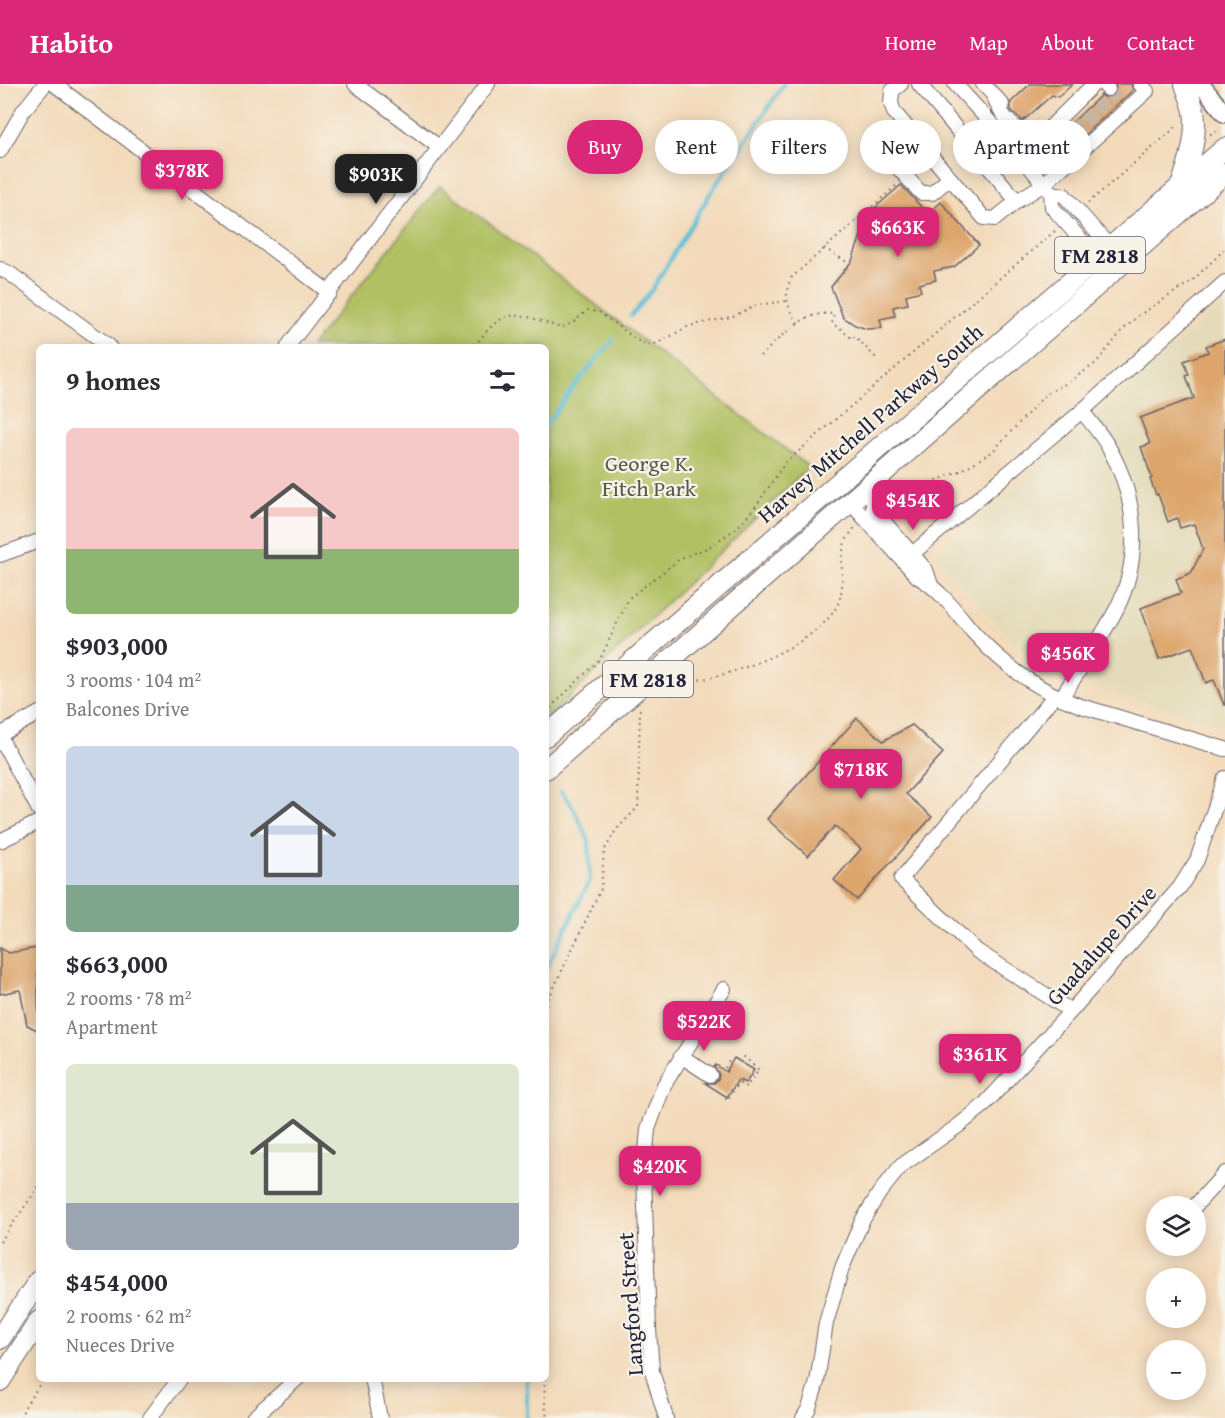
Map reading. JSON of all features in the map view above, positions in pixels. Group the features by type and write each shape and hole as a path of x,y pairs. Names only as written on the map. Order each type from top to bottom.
{"highway":[{"path":"1181,186 1192,152 1194,131 1194,112 1185,84"},
{"name":"Harvey Mitchell Parkway South","path":"549,733 1225,148"},
{"name":"Harvey Mitchell Parkway South","path":"549,766 1225,173"},
{"path":"1202,193 1225,186"},
{"path":"849,501 849,490 855,468"},
{"path":"1,1335 36,1284"},
{"path":"0,1381 36,1326"}],"main road":[{"path":"1201,84 1225,114"}],"street":[{"path":"0,151 23,111 45,84"},
{"path":"54,84 330,292"},
{"path":"355,84 439,147"},
{"path":"290,344 488,84"},
{"path":"900,120 891,103 892,91 901,84"},
{"path":"919,84 1017,201"},
{"path":"955,84 976,89 1000,103 999,110 1008,120"},
{"path":"941,168 984,218 995,219 1017,201 1048,189 1074,152 1123,106 1147,91 1140,84"},
{"path":"976,89 1006,120"},
{"path":"1066,120 1092,92"},
{"path":"904,174 921,193 932,193 950,178"},
{"path":"1041,174 1048,189 1052,207 1065,222 1103,252"},
{"path":"1048,189 1064,195 1078,211 1103,252"},
{"path":"0,269 9,273 106,344"},
{"path":"912,554 1082,411 1225,282"},
{"path":"1071,1011 977,951 901,879 1058,697 1118,606 1128,579 1133,550 1131,512 1123,478 1108,446 1082,411"},
{"path":"872,482 873,509 926,570 931,585"},
{"path":"849,501 918,577 931,585 1001,660 1026,680 1058,697 1225,749"},
{"path":"0,555 36,542"},
{"path":"36,715 0,736 36,804"},
{"name":"Guadalupe Drive","path":"803,1418 809,1408 817,1382 826,1323 842,1268 862,1221 880,1192 901,1166 983,1106 1071,1011 1180,886 1197,860 1225,778"},
{"path":"0,841 36,823"},
{"name":"Langford Street","path":"666,1418 652,1371 649,1329 644,1174 648,1129 664,1085 724,989"},
{"path":"681,1056 710,1075"},
{"path":"1204,1196 1225,1173"},
{"path":"150,1418 177,1382"},
{"path":"253,1418 294,1382"},
{"path":"373,1382 380,1418"}],"path":[{"path":"1078,211 1175,128 1213,134 1225,123"},
{"path":"798,323 786,301 792,277 901,181"},
{"path":"549,709 600,659 629,598 681,558 707,548 737,528 756,506 785,463 1065,222"},
{"path":"824,248 850,264"},
{"path":"476,344 487,329 507,315 523,316 561,328 572,323 588,310 599,312 641,343 649,345 658,343 689,326 731,317 757,305 786,301"},
{"path":"760,356 798,323 817,313 834,314 832,324 852,339 855,336 876,358"},
{"path":"549,998 601,889 604,851 616,830 638,807 640,708"},
{"path":"725,1098 728,1100 739,1083 746,1087 759,1070 743,1056"},
{"path":"725,1068 729,1061"},
{"path":"0,1242 36,1190"},
{"path":"22,1418 24,1408 41,1382"},
{"path":"544,1382 548,1418"}],"shaded area":[{"path":"1225,301 1225,725 1090,686 1044,666 1013,642 936,556"}],"green space":[{"name":"George K. Fitch Park","path":"440,186 809,467 549,716 549,344 313,344"}],"building":[{"path":"1030,84 1073,84 1058,97 1052,95 1024,120 1011,110 1011,102"},
{"path":"1115,84 1131,84 1133,90 1091,129 1091,120 1075,120 1101,95 1106,98 1114,96 1117,91"},
{"path":"901,185 928,214 941,202 979,245 954,267 934,271 936,280 919,284 921,291 906,295 908,304 893,307 895,316 880,319 882,328 867,329 843,317 831,287 852,261 863,230 873,215 870,212"},
{"path":"1225,339 1224,705 1214,680 1206,683 1192,647 1159,659 1141,608 1181,593 1176,579 1191,573 1203,549 1194,524 1180,528 1177,518 1168,522 1150,479 1152,478 1141,447 1150,444 1140,418 1194,398 1186,376 1189,375 1184,361 1208,352 1206,346"},
{"path":"857,718 883,741 912,725 943,753 906,794 932,817 857,900 834,880 861,849 835,826 808,856 767,819"},
{"path":"0,948 9,953 36,948 36,1030 27,1025 20,990 0,994"},
{"path":"734,1058 754,1070 746,1083 738,1080 727,1097 705,1083 714,1083 718,1079 719,1075 714,1067 716,1065 726,1072"}],"waterway":[{"path":"631,316 652,290 710,194 784,84"},
{"path":"549,421 613,340"},
{"path":"549,963 590,880 589,841 573,807 561,791"},
{"path":"527,1382 527,1418"}],"tunnel":[{"path":"1108,89 1120,103"},
{"path":"1096,101 1108,114"},
{"path":"1084,112 1096,125"}]}
